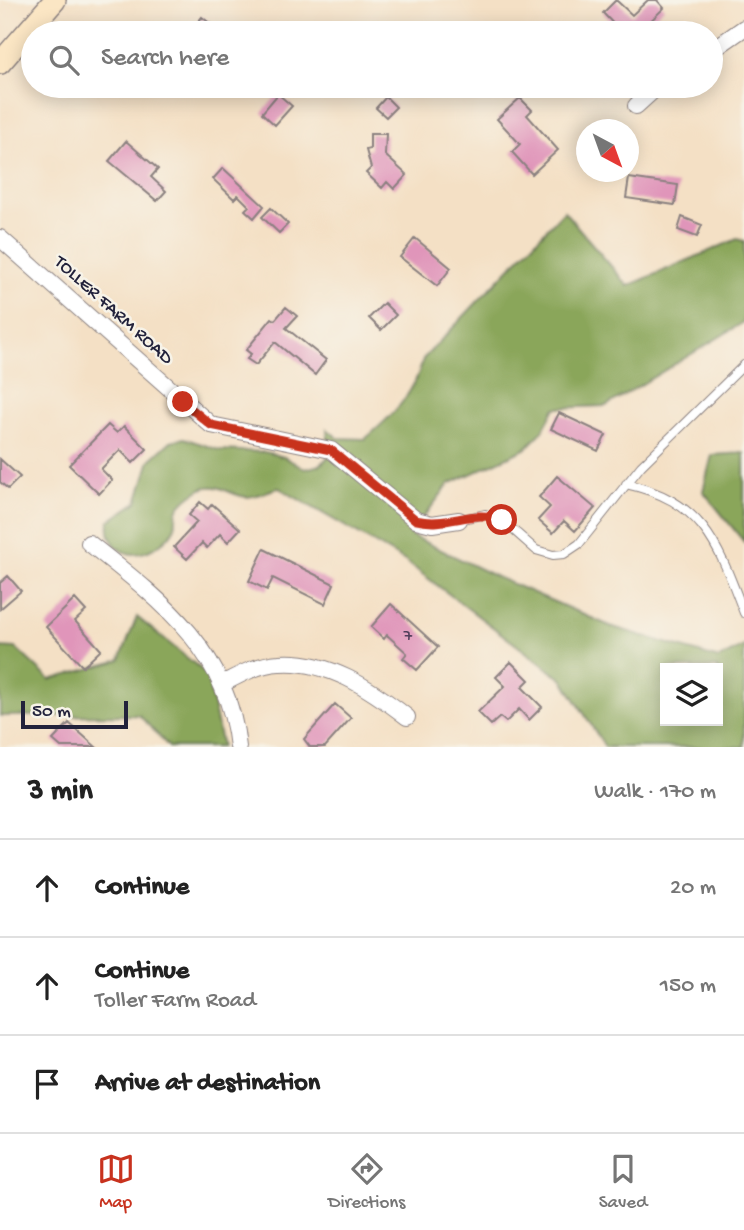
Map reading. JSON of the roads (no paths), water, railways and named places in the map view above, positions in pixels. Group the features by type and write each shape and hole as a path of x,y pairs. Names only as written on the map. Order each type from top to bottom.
{"street":[{"path":"36,21 55,0"},
{"path":"723,43 744,29"},
{"path":"0,62 21,38"},
{"path":"636,106 645,98"},
{"name":"TOLLER FARM ROAD","path":"0,238 211,425 331,450 416,520 432,524 460,520"},
{"path":"89,543 168,609 203,648 224,683 236,721 238,747"},
{"path":"224,683 254,668 280,662 310,666 343,676 374,691 407,717"}],"lane":[{"path":"460,520 485,514 502,520 536,550 554,555 564,554 579,544 626,484 744,365"},
{"path":"626,484 647,489 674,503 696,517 708,530 744,613"}]}
